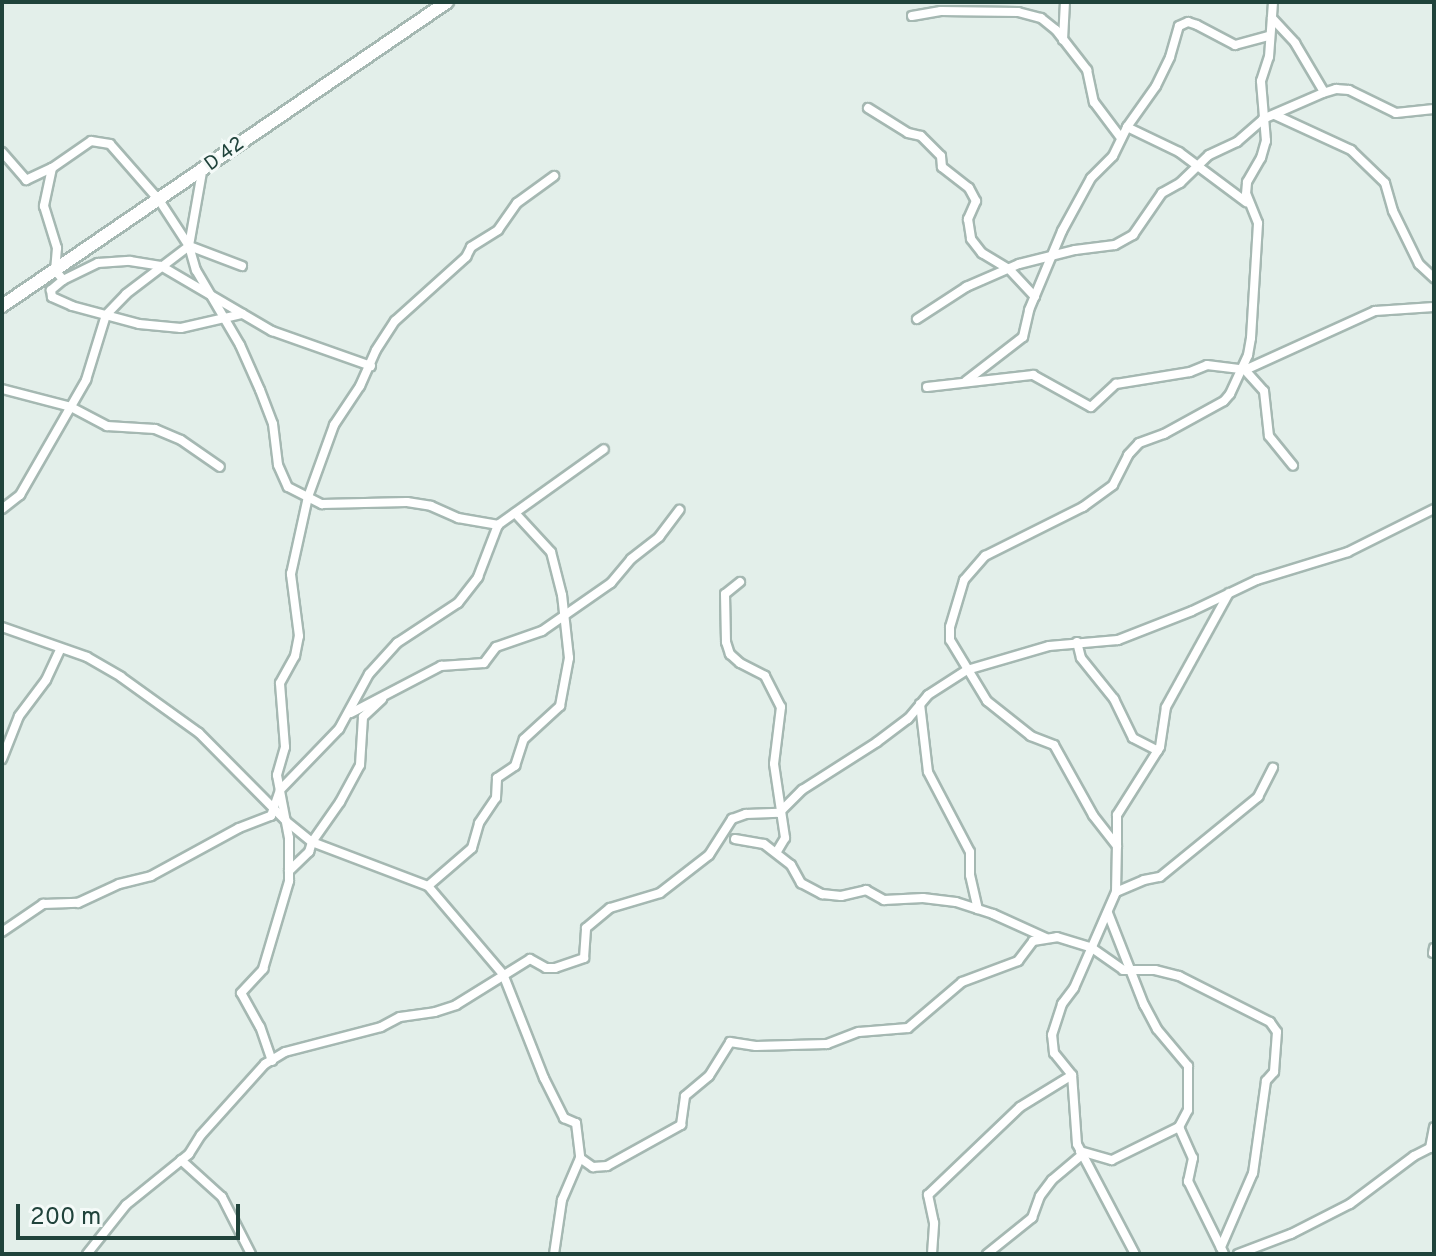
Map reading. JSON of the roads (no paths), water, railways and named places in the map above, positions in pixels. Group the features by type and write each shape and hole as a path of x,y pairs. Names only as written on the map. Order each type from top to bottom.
{"street":[{"name":"D 42","path":"2,306 59,275 159,200 447,2"},
{"path":"1063,41 1065,2"},
{"path":"1246,202 1247,182 1261,158 1266,141 1261,81 1269,57 1273,2"},
{"path":"912,16 941,11 1032,14 1051,25 1087,70 1094,102 1121,138"},
{"path":"1272,18 1295,43 1324,92"},
{"path":"966,381 1023,337 1051,256 1091,178 1113,156 1127,127 1161,77 1179,26 1188,22 1197,25 1235,45 1269,36"},
{"path":"917,319 966,287 1036,258 1115,245 1133,235 1162,193 1180,183 1221,147 1237,142 1263,119 1324,92 1349,90 1396,113 1434,109"},
{"path":"868,108 908,133 921,136 941,156 942,167 969,188 976,201 968,219 971,239 982,253 1009,269 1035,297"},
{"path":"1275,115 1351,150 1385,183 1393,211 1419,264 1434,278"},
{"path":"1117,846 1093,815 1054,745 1031,736 987,701 950,640 950,627 964,580 985,556 1042,524 1063,517 1113,485 1128,455 1139,443 1164,434 1224,401 1243,370 1251,338 1258,223 1246,202 1179,152 1127,127"},
{"path":"2,152 26,180 52,168 91,141 110,144 159,200 189,246 196,270 226,320 273,424 278,465 288,487 322,504 407,502 431,506 458,518 498,525"},
{"path":"52,168 44,206 57,248 59,275 51,290 52,297 106,315 160,328 181,328 242,314"},
{"path":"2,509 20,495 86,380 106,315 161,266 189,246 202,172"},
{"path":"272,1061 260,1027 241,993 263,969 289,871 286,821 277,775 285,747 280,683 295,656 299,636 291,574 308,497 334,425 371,366 385,334 406,309 466,257 471,247 498,230 517,203 554,176"},
{"path":"189,246 242,266"},
{"path":"59,275 98,263 130,261 161,266 283,335 371,366"},
{"path":"927,387 1033,375 1091,407 1121,383 1190,372 1207,365 1243,370 1375,311 1434,307"},
{"path":"1243,370 1264,391 1269,436 1293,466"},
{"path":"2,389 71,407 107,426 155,429 181,440 220,467"},
{"path":"2,932 43,904 78,903 119,884 151,876 239,828 271,816 280,790 339,729 369,674 397,643 458,603 478,577 498,525 604,449"},
{"path":"87,1254 126,1205 181,1160 249,1078 285,1052 456,1005 530,959 546,968 570,966 584,958 586,928 610,908 660,893 709,855 732,819 746,814 779,813 802,790 908,719 928,695 967,670 1049,646 1118,640 1312,560 1348,552 1434,509"},
{"path":"347,716 441,666 484,663 496,647 542,631 593,592 611,583 631,559 659,537 679,510"},
{"path":"428,886 472,848 479,823 496,798 497,778 515,766 524,739 560,706 569,658 565,616 551,552 515,513"},
{"path":"740,582 725,594 726,642 730,654 740,663 765,676 781,707 774,764 785,838 776,853"},
{"path":"1135,1254 1081,1153 1072,1075 1054,1053 1052,1035 1062,1004 1092,948 1116,892 1117,815 1158,751 1166,707 1229,593"},
{"path":"2,627 87,657 121,677 199,733 286,821 312,842 428,886 503,974 544,1078 564,1118 576,1123 580,1158 562,1200 554,1254"},
{"path":"1077,642 1081,658 1114,699 1133,738 1158,751"},
{"path":"2,759 19,716 46,680 61,648"},
{"path":"289,871 309,852 312,842 340,802 360,765 363,717 388,693"},
{"path":"920,704 928,772 970,852 970,875 978,909"},
{"path":"1116,892 1160,877 1258,797 1273,768"},
{"path":"735,839 764,844 791,865 801,883 822,894 841,896 866,890 884,900 923,898 978,909 1047,939"},
{"path":"1081,1153 1112,1160 1179,1127 1188,1110 1188,1066 1157,1029 1108,913"},
{"path":"580,1158 593,1167 607,1166 681,1125 685,1096 709,1076 730,1042 756,1046 827,1044 859,1032 908,1028 962,982 1018,961 1033,941 1057,937 1092,948 1123,970 1179,976 1270,1022 1277,1032 1274,1072 1266,1081 1253,1173 1223,1251"},
{"path":"932,1254 934,1223 928,1195 1020,1107 1072,1075"},
{"path":"1179,1127 1193,1158 1188,1181 1223,1251"},
{"path":"1238,1254 1291,1234 1350,1204 1432,1147 1434,1127"},
{"path":"987,1254 1032,1218 1040,1196 1052,1180 1081,1153"},
{"path":"181,1160 222,1197 251,1254"}]}
